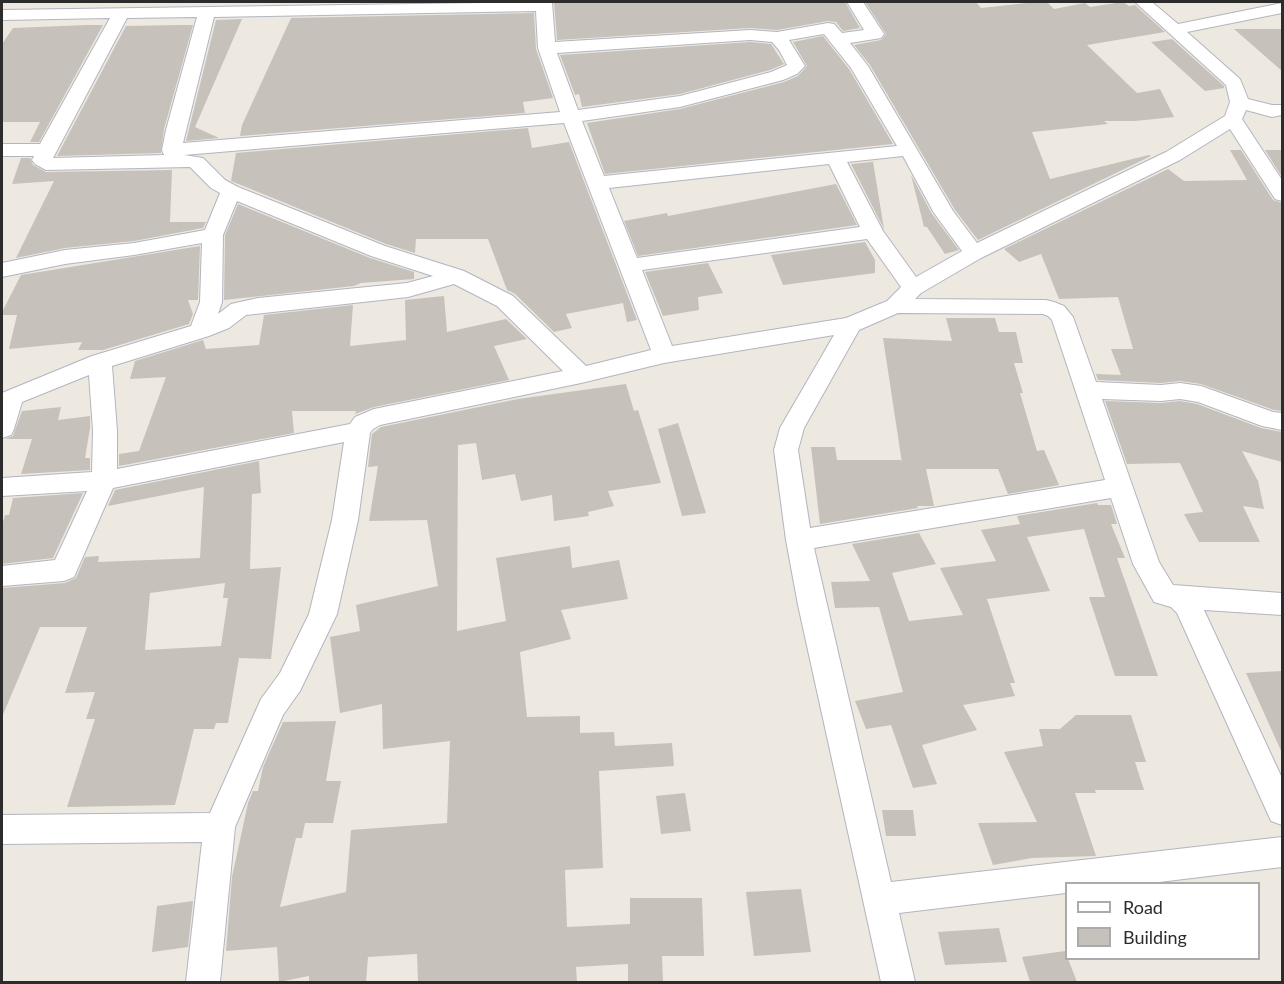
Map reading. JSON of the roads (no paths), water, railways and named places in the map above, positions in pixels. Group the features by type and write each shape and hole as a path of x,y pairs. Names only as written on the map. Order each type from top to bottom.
{"street":[{"path":"838,39 875,34 855,2"},
{"path":"1143,2 1234,83 1239,93 1236,111 1282,195"},
{"path":"2,15 544,4 547,48 570,117 631,265 664,355"},
{"path":"1174,30 1282,8"},
{"path":"123,12 46,150 42,160 45,164 174,155 570,117 680,101 777,76 791,70 796,66 787,48 777,37"},
{"path":"174,155 175,130 207,12"},
{"path":"547,48 750,35 777,37 828,28 858,66 944,213 974,253"},
{"path":"203,982 219,827 272,708 290,682 323,614 345,520 358,431 364,423 374,418 581,375 664,355 851,326 895,306 913,288 974,253 1173,156 1236,111 1279,114"},
{"path":"2,150 46,150"},
{"path":"596,183 909,150"},
{"path":"174,155 196,162 218,184 231,192 378,251 456,276 505,301 581,375"},
{"path":"836,159 873,232 913,288"},
{"path":"201,331 211,302 213,235 231,192"},
{"path":"631,265 873,232"},
{"path":"2,270 213,235"},
{"path":"2,429 11,397 100,362 201,331 221,323 239,309 408,290 456,276"},
{"path":"895,306 1046,307 1056,311 1062,317 1146,564 1164,594 1180,598 1282,604"},
{"path":"851,326 792,428 786,450 799,540 898,982"},
{"path":"2,576 64,570 104,481 105,431 100,362"},
{"path":"1087,390 1161,393 1180,391 1201,394 1271,420 1282,421"},
{"path":"2,488 104,481 358,431"},
{"path":"799,540 1121,487"},
{"path":"1180,598 1188,606 1282,811"},
{"path":"2,830 219,827"},
{"path":"880,899 1282,852"}]}
